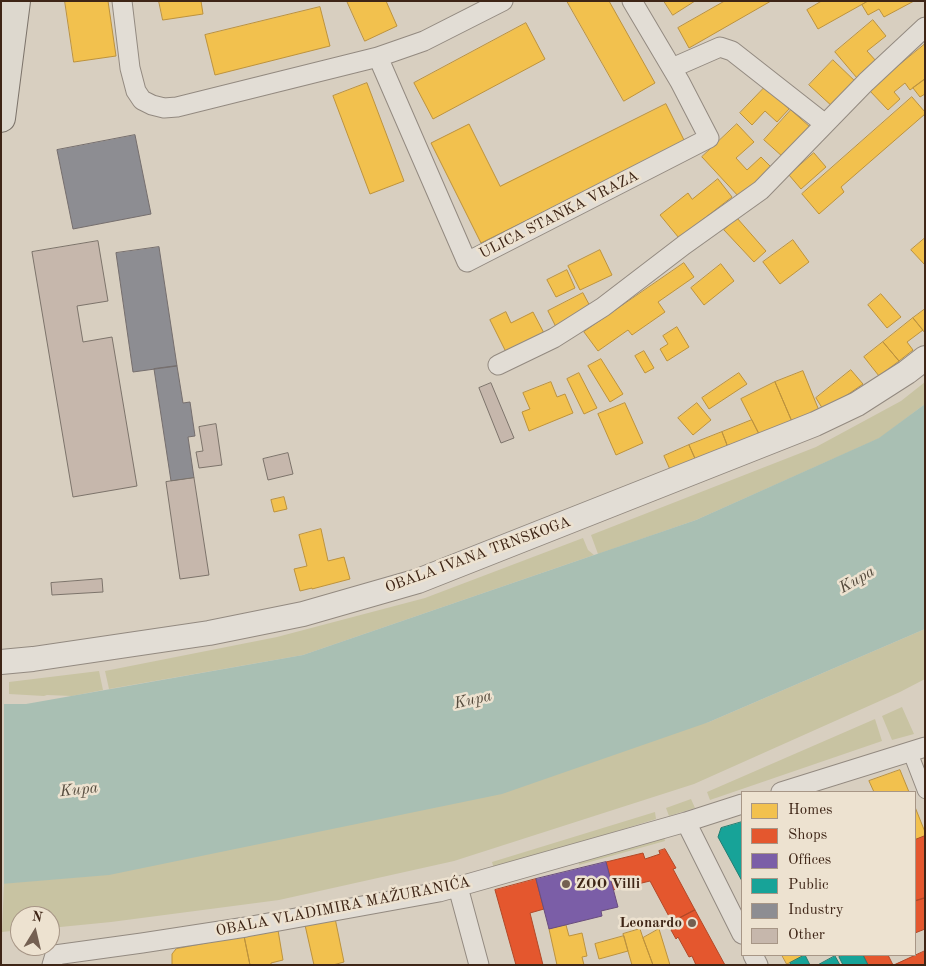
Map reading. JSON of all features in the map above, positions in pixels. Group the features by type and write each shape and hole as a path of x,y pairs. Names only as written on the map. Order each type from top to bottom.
{"highway":[{"path":"1,118 16,1"}],"street":[{"path":"122,1 130,68 136,91 142,100 164,108 177,108 378,57 424,41 502,1"},
{"name":"ULICA STANKA VRAZA","path":"378,57 467,262 709,138 672,68 632,1"},
{"path":"498,365 554,338 603,307 684,245 761,190 866,82 925,27"},
{"path":"672,68 720,47 732,51 825,124"},
{"name":"OBALA IVANA TRNSKOGA","path":"1,662 34,659 209,633 303,614 418,581 815,424 857,404 907,372 925,358"},
{"path":"784,791 917,749 925,791"},
{"name":"OBALA VLADIMIRA MAŽURANIĆA","path":"54,960 439,892 686,822 741,804"},
{"path":"686,822 741,932"},
{"path":"458,887 479,965"}],"shaded area":[{"path":"925,382 925,404 880,438 696,520 598,554 591,535 816,447 901,401"},
{"path":"583,538 588,550 594,555 303,655 109,689 105,671 277,637 425,598"},
{"path":"925,629 925,679 694,784 454,861 279,900 60,927 60,906 10,906 10,931 2,932 4,883 709,722"},
{"path":"99,671 103,690 72,696 9,694 9,682"},
{"path":"902,707 914,734 892,740 882,716"},
{"path":"875,719 882,741 710,800 707,792"},
{"path":"691,799 695,808 669,816 666,808"},
{"path":"655,812 656,819 494,869 492,862"},
{"path":"663,834 665,841 579,865 578,858"}],"water":[{"name":"Kupa","path":"925,404 925,629 709,722 502,794 109,875 1,884 1,704 26,704 303,655 696,520 879,438"}],"pier":[{"path":"1,702 4,702 4,887 1,887"}],"building: Homes":[{"path":"65,1 108,1 116,56 74,62"},
{"path":"159,1 201,1 203,14 163,20"},
{"path":"347,1 386,1 397,26 365,41"},
{"path":"567,1 609,1 655,83 624,101"},
{"path":"664,1 695,1 673,15"},
{"path":"725,1 771,1 689,48 678,28"},
{"path":"822,1 868,1 818,29 807,10"},
{"path":"868,1 914,1 884,17 879,9 868,15 862,5"},
{"path":"320,7 330,46 215,75 205,35"},
{"path":"873,20 886,36 867,51 877,62 857,78 835,52"},
{"path":"526,23 545,59 433,119 414,83"},
{"path":"925,44 925,79 910,90 905,83 894,92 900,99 888,110 869,90"},
{"path":"833,60 858,84 834,108 809,85"},
{"path":"925,79 925,94 920,97 913,88"},
{"path":"367,83 404,181 370,194 333,96"},
{"path":"765,87 789,109 777,122 765,111 752,125 740,113"},
{"path":"912,97 925,114 841,187 844,192 819,214 802,194"},
{"path":"666,104 685,142 481,243 431,143 469,124 500,186"},
{"path":"791,110 810,127 783,157 764,140"},
{"path":"737,124 754,142 736,158 747,170 761,157 772,168 740,198 702,157"},
{"path":"814,153 826,167 801,189 789,175"},
{"path":"718,179 732,197 679,238 660,215 688,193 692,199"},
{"path":"737,218 766,251 754,262 724,230"},
{"path":"925,238 925,265 911,250"},
{"path":"793,240 809,262 780,284 763,262"},
{"path":"600,250 612,275 580,290 568,266"},
{"path":"684,263 694,277 658,302 665,312 632,335 628,330 598,351 584,332"},
{"path":"721,264 734,281 704,305 691,288"},
{"path":"567,270 575,288 556,297 547,280"},
{"path":"583,293 591,308 556,327 548,311"},
{"path":"881,294 901,317 887,328 868,305"},
{"path":"925,309 925,333 913,318"},
{"path":"506,312 511,323 533,312 545,335 507,354 490,320"},
{"path":"913,318 923,330 907,342 913,350 899,361 883,342"},
{"path":"677,327 689,347 667,361 660,349 668,344 663,336"},
{"path":"883,342 899,361 879,376 864,357"},
{"path":"644,351 654,368 645,373 635,356"},
{"path":"601,359 623,394 610,402 588,366"},
{"path":"851,370 863,384 824,411 816,398"},
{"path":"803,371 820,413 793,424 775,382"},
{"path":"579,373 597,408 584,414 567,379"},
{"path":"739,373 747,384 709,409 702,398"},
{"path":"551,382 557,397 565,394 573,413 529,431 522,412 530,409 523,393"},
{"path":"775,382 793,424 760,436 741,399"},
{"path":"625,403 643,443 616,455 598,414"},
{"path":"697,403 711,420 693,435 678,418"},
{"path":"752,420 760,436 729,450 722,432"},
{"path":"722,432 729,450 697,463 689,445"},
{"path":"689,445 697,463 672,474 664,456"},
{"path":"284,497 287,509 274,512 271,500"},
{"path":"321,529 328,561 344,557 350,579 300,591 294,569 307,566 299,535"},
{"path":"900,770 909,791 874,791 869,781"},
{"path":"916,810 925,832 925,836 916,840"},
{"path":"335,918 344,962 333,965 314,965 305,925"},
{"path":"566,925 569,936 582,933 587,956 582,957 584,965 557,965 549,929"},
{"path":"640,929 653,965 632,965 623,934"},
{"path":"659,929 670,965 653,965 643,938"},
{"path":"278,930 283,960 271,963 271,965 250,965 244,936"},
{"path":"244,936 250,965 172,965 172,954 176,949"},
{"path":"624,936 628,951 599,959 595,944"},
{"path":"783,956 803,956 787,964"}],"building: Shops":[{"path":"925,836 925,898 916,901 916,840"},
{"path":"665,849 676,868 673,869 695,910 672,922 650,881 613,890 606,862 643,853 645,859 660,854 659,851"},
{"path":"536,879 544,909 530,913 543,965 516,965 495,890"},
{"path":"925,898 925,929 916,933 916,901"},
{"path":"695,910 725,965 696,965 692,956 689,957 678,937 676,939 671,930 673,928 670,923"},
{"path":"925,951 925,965 893,965"},
{"path":"864,956 888,956 893,965 868,965"}],"building: Offices":[{"path":"606,862 618,907 601,911 602,916 549,929 536,879"}],"building: Public":[{"path":"741,822 741,879 718,837 721,828"},
{"path":"806,956 810,965 791,965 790,963"},
{"path":"835,956 840,965 818,965"},
{"path":"864,956 868,965 843,965 839,957"}],"building: Industry":[{"path":"135,135 151,214 73,229 57,150"},
{"path":"159,247 177,366 133,372 116,253"},
{"path":"177,366 183,403 190,402 195,436 188,437 194,478 171,481 154,369"}],"building: Other":[{"path":"98,241 108,301 77,306 83,342 112,337 137,486 73,497 32,252"},
{"path":"491,383 514,438 501,443 479,388"},
{"path":"216,424 222,465 199,468 196,452 203,451 199,427"},
{"path":"288,453 293,474 268,480 263,459"},
{"path":"194,478 209,575 180,579 166,482"},
{"path":"102,579 103,592 52,595 51,583"}],"place":[{"name":"ZOO Villi","path":"566,884"},
{"name":"Leonardo","path":"692,923"}]}
